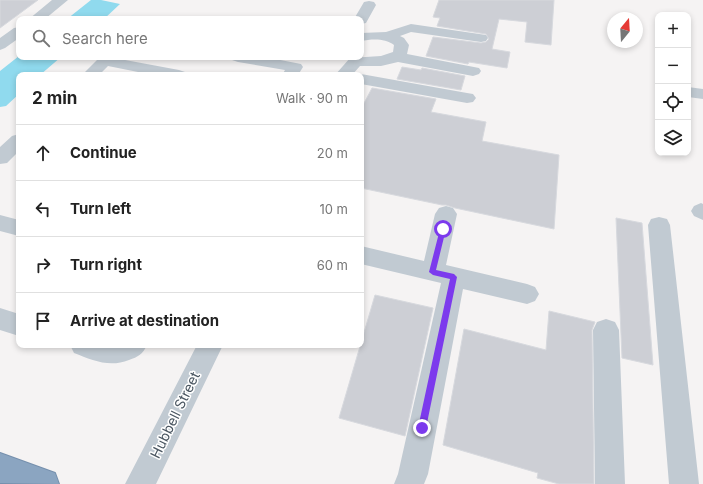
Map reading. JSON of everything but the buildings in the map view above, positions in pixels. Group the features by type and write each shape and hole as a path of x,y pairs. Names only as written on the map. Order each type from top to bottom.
{"highway":[{"path":"0,468 44,484"}],"street":[{"path":"40,16 61,0"},
{"path":"363,16 369,5"},
{"path":"388,36 411,28 482,38"},
{"path":"0,45 16,33"},
{"path":"364,36 374,34 388,36 398,41 402,48 399,56 396,57"},
{"path":"364,60 380,61 396,57 473,71"},
{"path":"93,72 106,60"},
{"path":"112,60 166,72"},
{"path":"255,60 295,67 292,72"},
{"path":"345,72 354,60"},
{"path":"364,80 468,98"},
{"path":"0,158 16,143"},
{"path":"409,484 413,474 443,274 446,214"},
{"path":"0,223 16,227"},
{"path":"659,225 684,484"},
{"path":"364,256 527,294"},
{"path":"0,319 16,324"},
{"path":"606,330 610,484"},
{"path":"93,348 110,353 129,348"},
{"name":"Hubbell Street","path":"140,484 208,348"}],"water":[{"path":"91,0 101,0 120,4 107,16 71,16"},
{"path":"16,58 16,60 58,60 44,72 16,72 16,97 6,106 0,107 0,71"}],"route":[{"path":"422,428 454,277 433,272 443,229"}]}
